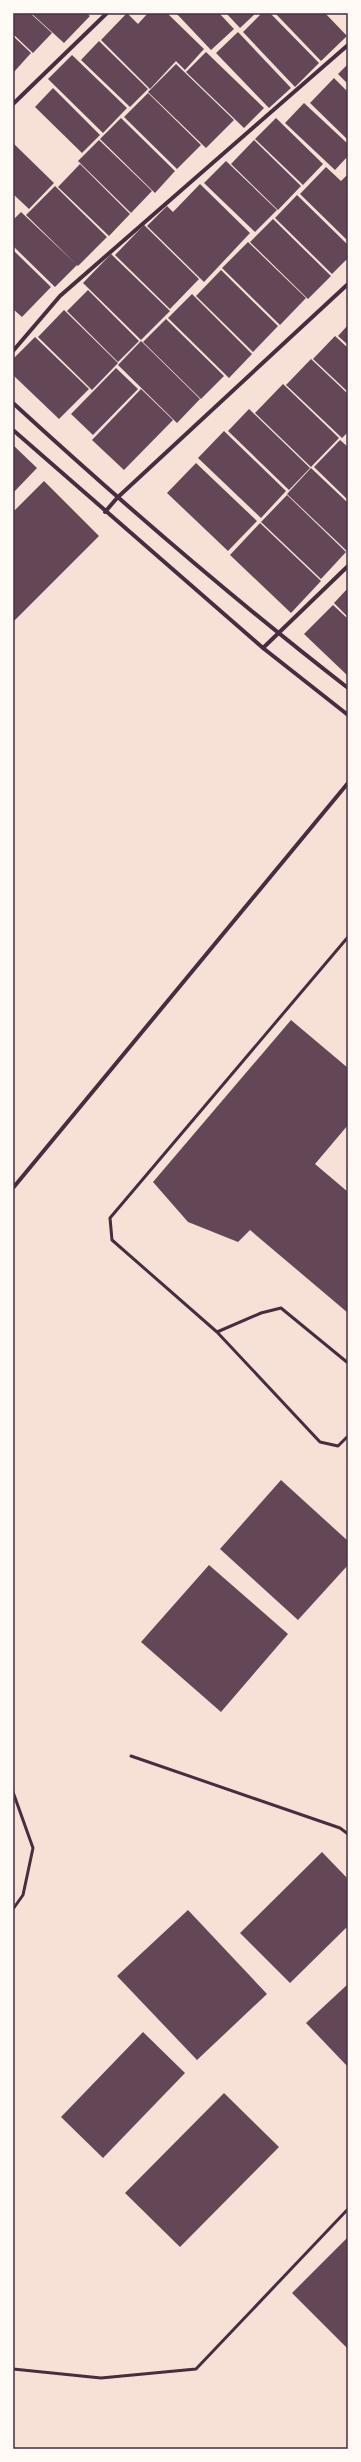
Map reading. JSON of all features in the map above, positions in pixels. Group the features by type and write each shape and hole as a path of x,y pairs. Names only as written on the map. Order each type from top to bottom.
{"street":[{"path":"13,104 107,13"},
{"path":"13,351 60,296 348,45"},
{"path":"105,512 117,498 348,284"},
{"path":"13,403 117,498 278,633 348,688"},
{"path":"13,430 105,512 263,648 348,715"},
{"path":"263,648 348,566"},
{"path":"13,1188 348,783"}],"lane":[{"path":"348,937 110,1218 112,1240 217,1332 320,1442 338,1446 348,1436"},
{"path":"217,1332 261,1313 281,1308 348,1363"},
{"path":"131,1756 340,1828 348,1834"},
{"path":"13,1792 33,1848 23,1895 13,1909"},
{"path":"13,2369 101,2378 196,2368 348,2209"}],"building":[{"path":"13,13 30,13 52,33 33,53 13,34"},
{"path":"31,13 86,13 90,16 64,43"},
{"path":"127,13 138,24 148,13 167,13 204,49 185,70 176,61 150,89 101,40"},
{"path":"176,13 219,13 234,29 211,50"},
{"path":"226,13 256,13 240,28"},
{"path":"262,13 270,13 319,63 295,87 243,32"},
{"path":"275,13 325,13 347,36 321,61"},
{"path":"238,32 291,88 269,108 216,53"},
{"path":"13,36 31,53 13,73"},
{"path":"99,41 148,89 130,107 81,60"},
{"path":"206,52 264,108 244,128 186,72"},
{"path":"72,55 127,108 103,133 48,79"},
{"path":"176,64 234,120 206,148 148,92"},
{"path":"348,64 348,84 338,74"},
{"path":"334,78 348,92 348,140 310,103"},
{"path":"53,88 100,135 82,153 35,107"},
{"path":"148,93 201,145 177,169 124,117"},
{"path":"304,103 348,144 348,156 335,170 285,123"},
{"path":"121,118 175,171 155,193 100,139"},
{"path":"276,118 323,164 303,185 255,139"},
{"path":"99,140 152,191 131,213 78,161"},
{"path":"254,140 301,186 278,210 231,164"},
{"path":"13,143 54,183 29,209 13,194"},
{"path":"226,161 277,210 255,232 204,183"},
{"path":"80,164 130,214 109,236 58,187"},
{"path":"326,167 341,181 348,174 348,241 300,194"},
{"path":"200,184 250,233 204,282 147,226 167,206 173,212"},
{"path":"55,186 107,237 78,266 26,215"},
{"path":"297,195 348,245 348,258 332,274 275,218"},
{"path":"21,212 77,265 55,287 13,246 13,220"},
{"path":"273,219 331,276 308,299 250,242"},
{"path":"144,225 199,279 170,309 115,255"},
{"path":"248,242 306,298 280,325 222,268"},
{"path":"13,250 51,287 22,317 13,309"},
{"path":"111,254 170,311 141,340 83,283"},
{"path":"221,270 278,326 253,352 196,296"},
{"path":"88,290 139,341 118,362 67,311"},
{"path":"192,294 252,354 229,378 168,318"},
{"path":"64,310 118,363 92,390 38,337"},
{"path":"166,319 224,376 201,399 143,342"},
{"path":"348,325 348,345 338,336"},
{"path":"335,336 348,348 348,392 313,359"},
{"path":"35,337 89,389 59,419 13,375 13,359"},
{"path":"141,341 200,399 177,423 118,365"},
{"path":"311,359 348,394 348,432 342,438 286,385"},
{"path":"116,368 138,389 93,435 71,414"},
{"path":"283,384 339,438 311,467 255,413"},
{"path":"141,389 173,420 124,470 92,440"},
{"path":"249,409 310,468 289,490 228,431"},
{"path":"224,431 286,491 261,518 198,458"},
{"path":"340,440 348,447 348,500 314,467"},
{"path":"13,445 37,468 13,493"},
{"path":"196,463 257,521 228,551 167,493"},
{"path":"311,468 348,503 348,552 287,494"},
{"path":"44,481 99,536 13,622 13,512"},
{"path":"287,495 346,552 321,579 261,522"},
{"path":"260,523 321,581 291,613 230,555"},
{"path":"348,588 348,617 334,603"},
{"path":"333,605 348,619 348,676 304,634"},
{"path":"291,1020 348,1068 348,1125 315,1164 348,1192 348,1313 250,1230 238,1242 188,1222 153,1182"},
{"path":"281,1480 348,1541 348,1565 298,1620 220,1549"},
{"path":"209,1565 288,1634 221,1712 141,1642"},
{"path":"322,1852 348,1879 348,1926 290,1983 240,1933"},
{"path":"188,1910 267,1994 197,2060 117,1976"},
{"path":"348,1984 348,2067 306,2023"},
{"path":"143,2032 185,2073 103,2158 61,2117"},
{"path":"224,2093 279,2147 180,2247 125,2193"},
{"path":"348,2237 348,2349 292,2293"}]}
